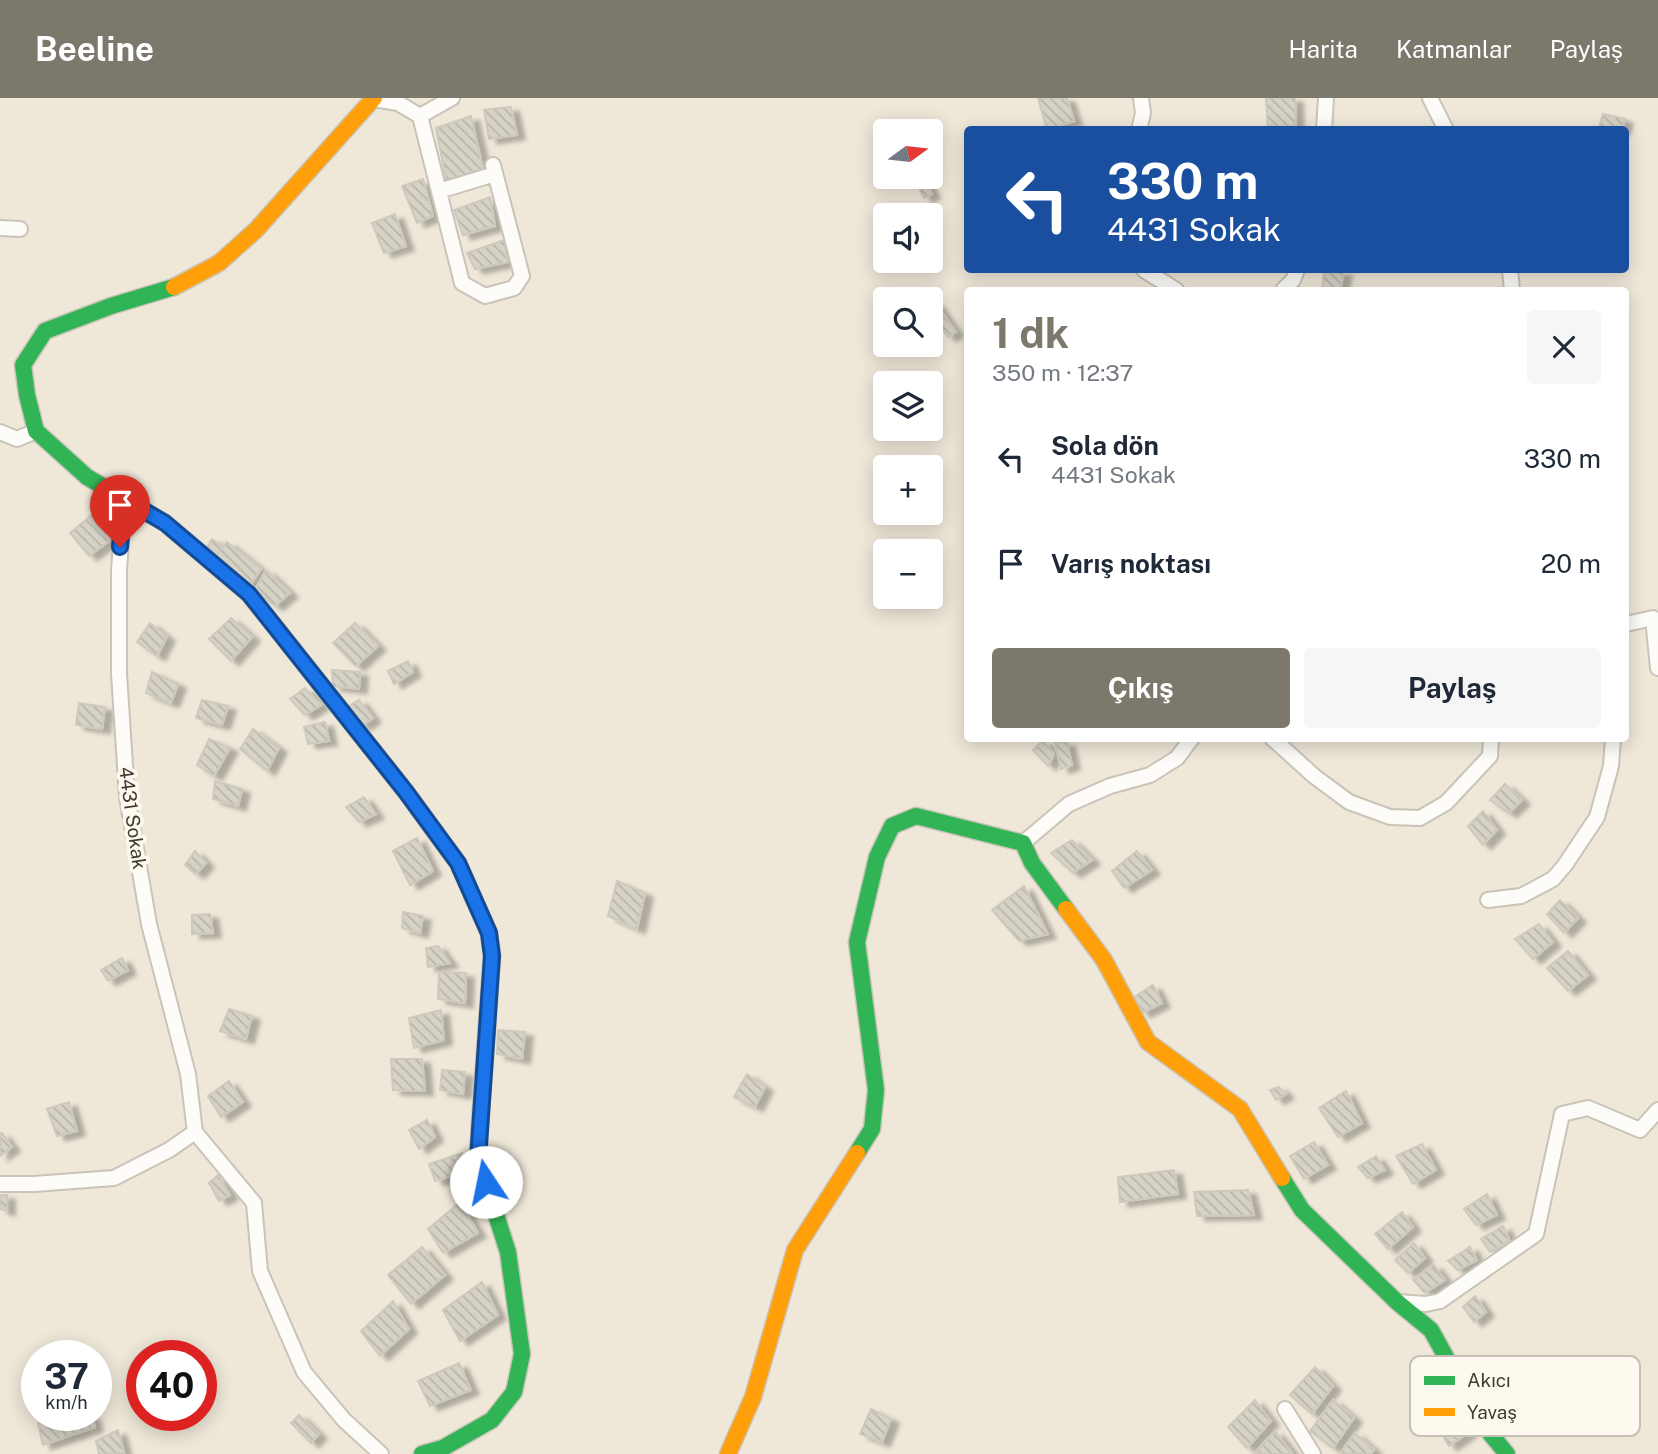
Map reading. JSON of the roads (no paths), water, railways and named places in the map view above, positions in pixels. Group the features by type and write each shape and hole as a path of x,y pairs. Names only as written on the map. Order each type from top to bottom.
{"street":[{"path":"422,1454 443,1448 492,1420 514,1392 522,1354 508,1252 478,1159 492,956 489,933 458,863 406,792 249,594 165,523 87,477 36,431 23,365 45,331 111,306 178,286 219,263 257,230 374,98 398,103 420,116 462,283 485,296 514,288 522,276 494,169 439,191"},
{"path":"420,116 452,98"},
{"path":"1140,126 1143,113 1141,98"},
{"path":"1324,126 1326,98"},
{"path":"1430,98 1444,126"},
{"path":"0,229 20,229"},
{"path":"1149,273 1171,287"},
{"path":"0,432 17,439 36,431"},
{"name":"4431 Sokak","path":"124,499 118,571 119,673 127,797 149,925 188,1074 195,1132"},
{"path":"1629,623 1653,618 1658,668"},
{"path":"1023,843 1069,804 1110,786 1150,775 1177,758 1189,742"},
{"path":"1276,742 1314,776 1349,802 1390,817 1420,818 1446,803 1490,756 1491,742"},
{"path":"1488,900 1521,895 1553,878 1565,865 1597,817 1611,766 1613,742"},
{"path":"729,1454 753,1397 795,1250 872,1129 877,1090 858,942 877,857 892,827 916,816 1023,843"},
{"path":"1023,843 1032,863 1104,960 1148,1042 1240,1109 1302,1210 1397,1302 1431,1330 1445,1356"},
{"path":"1397,1302 1426,1304 1440,1301 1536,1234 1562,1114 1588,1108 1640,1130 1658,1110"},
{"path":"0,1184 114,1178 169,1150 195,1132 254,1203 260,1271 304,1372 344,1420 382,1454"},
{"path":"1285,1409 1313,1454"},
{"path":"1492,1436 1507,1454"}]}
